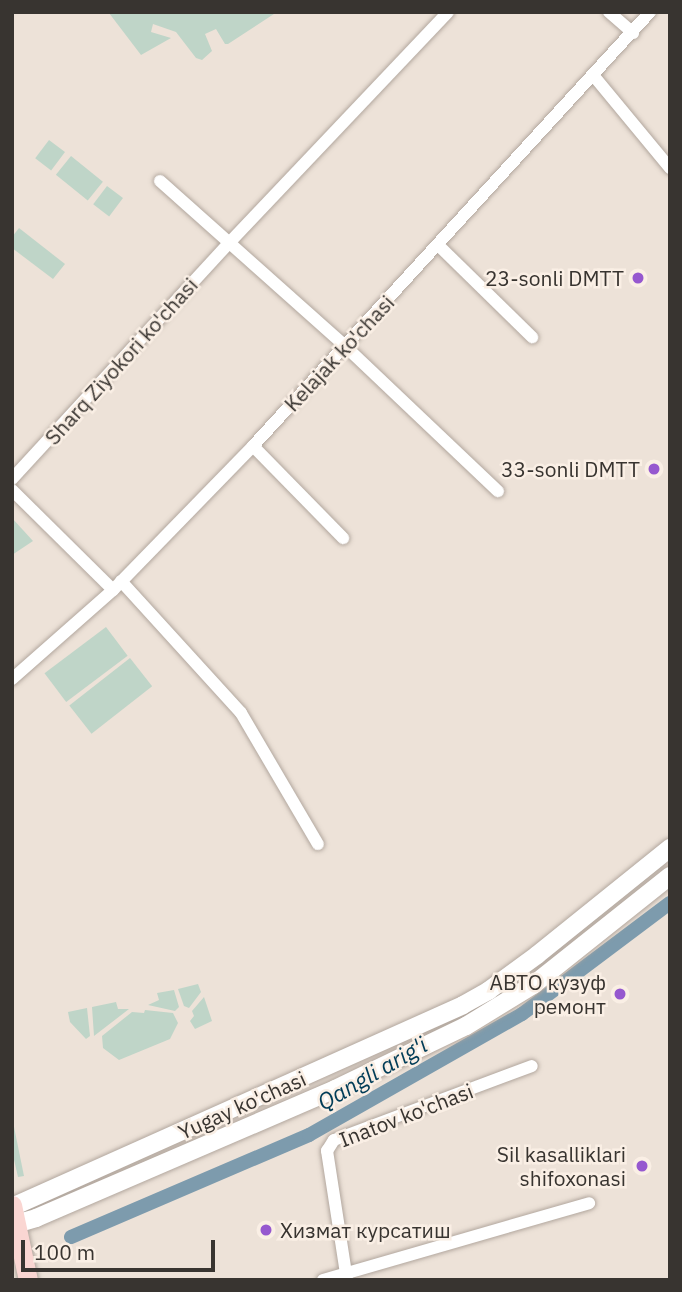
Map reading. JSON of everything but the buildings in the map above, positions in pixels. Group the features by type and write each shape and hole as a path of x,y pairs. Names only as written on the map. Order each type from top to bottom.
{"main road":[{"name":"Yugay ko'chasi","path":"17,1214 435,1019 488,991 670,848"},
{"name":"Yugay ko'chasi","path":"17,1214 335,1089 466,1026 533,985 670,876"},
{"path":"12,1194 28,1280"}],"street":[{"name":"Sharq Ziyokori ko'chasi","path":"12,479 229,243 448,12"},
{"path":"609,12 633,33"},
{"name":"Kelajak ko'chasi","path":"12,679 117,585 253,446 650,12"},
{"path":"593,75 670,168"},
{"path":"160,181 345,346 498,491"},
{"path":"438,245 532,337"},
{"path":"253,446 343,538"},
{"path":"12,490 117,585 241,713 318,844"},
{"name":"Inatov ko'chasi","path":"346,1277 327,1151 334,1140 532,1066"},
{"path":"323,1280 346,1277 589,1203"}],"green space":[{"path":"277,12 228,44 225,44 216,29 205,34 212,51 202,60 196,58 176,32 153,24 151,32 171,38 141,55 109,13"},
{"path":"49,140 65,152 51,170 35,158"},
{"path":"71,156 103,182 88,200 56,175"},
{"path":"107,186 123,198 109,216 93,204"},
{"path":"19,228 65,264 53,279 12,248 12,237"},
{"path":"12,518 33,541 12,555"},
{"path":"106,627 128,656 66,702 45,673"},
{"path":"130,658 152,686 91,734 69,705"},
{"path":"198,984 201,992 189,1008 184,1006 178,989"},
{"path":"174,990 179,1007 175,1011 148,1005 159,1000 157,993"},
{"path":"204,997 212,1021 195,1029 190,1021 194,1016 192,1011"},
{"path":"116,1002 118,1009 129,1009 94,1036 92,1007"},
{"path":"87,1008 90,1036 86,1039 70,1022 68,1012"},
{"path":"145,1010 173,1013 178,1023 170,1039 119,1060 103,1048 102,1036 132,1012 144,1013"},
{"path":"12,1117 24,1176 18,1177 12,1151"}],"waterway":[{"name":"Qangli arig'i","path":"71,1237 309,1135 522,1014 670,903"}],"place":[{"name":"23-sonli DMTT","path":"638,278"},
{"name":"33-sonli DMTT","path":"654,469"},
{"name":"АВТО кузуф ремонт","path":"620,994"},
{"name":"Sil kasalliklari shifoxonasi","path":"642,1166"},
{"name":"Хизмат курсатиш","path":"266,1230"}]}
